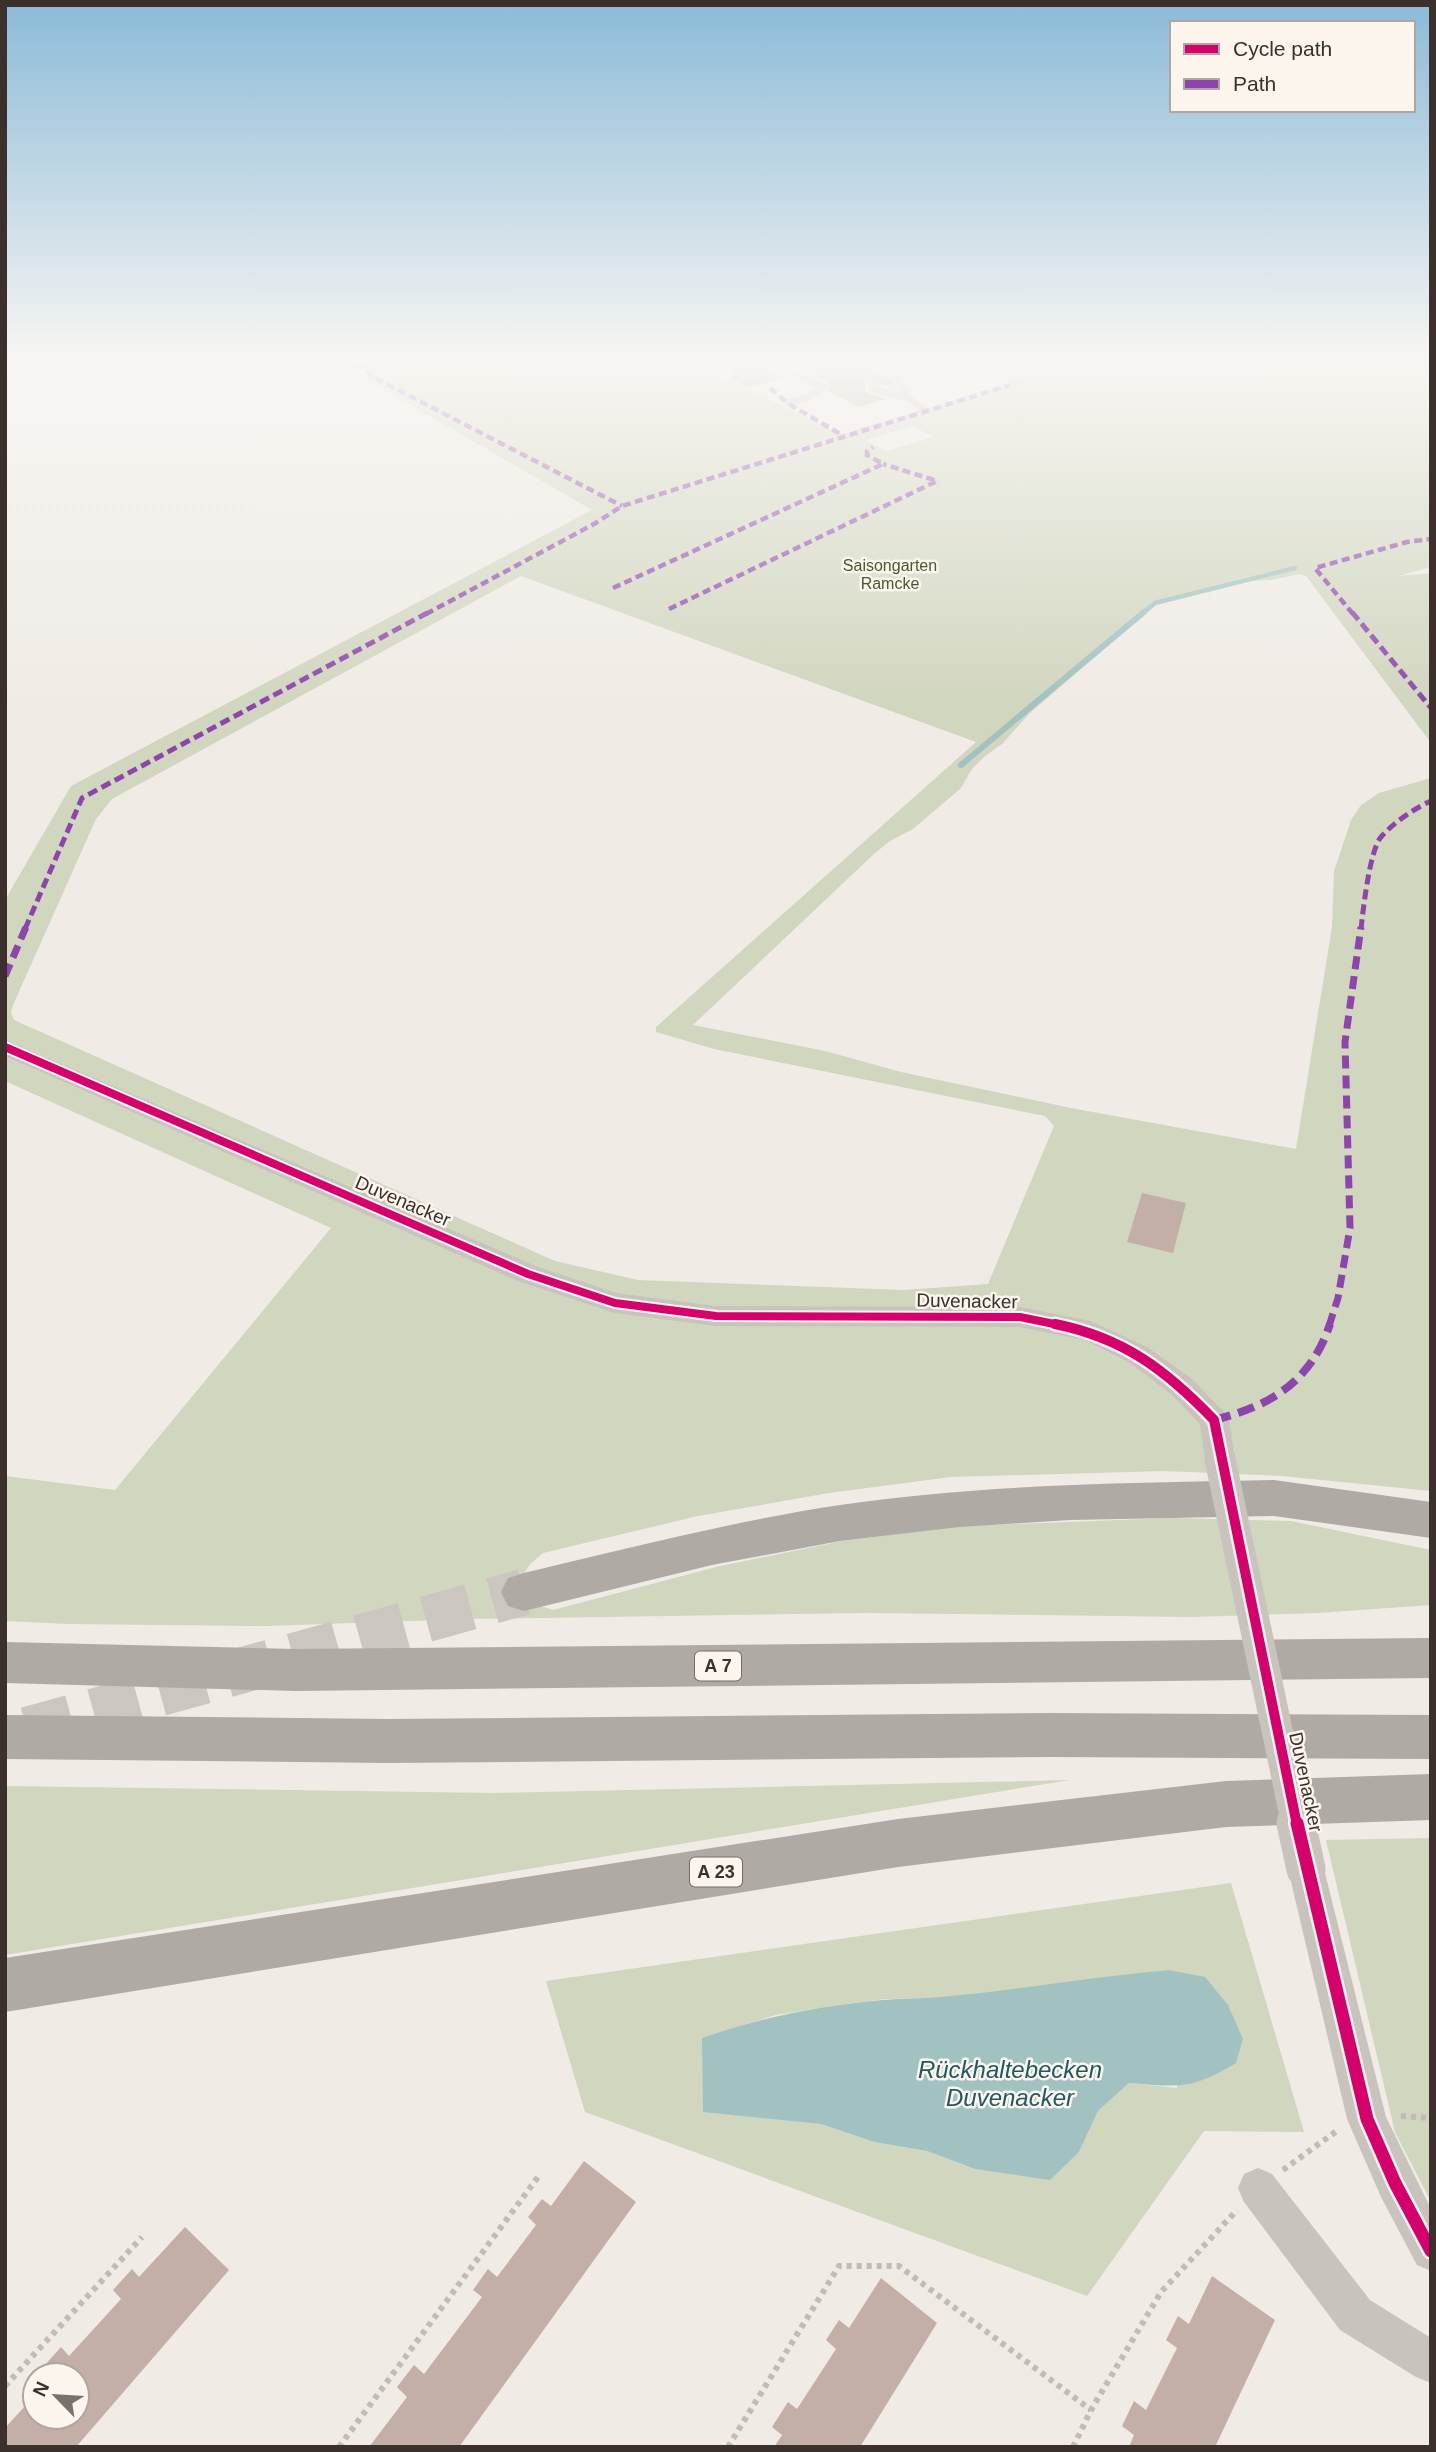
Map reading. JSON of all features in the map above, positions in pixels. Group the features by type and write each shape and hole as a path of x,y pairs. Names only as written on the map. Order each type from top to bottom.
{"highway":[{"path":"524,1592 712,1547 840,1523 959,1508 1070,1502 1274,1498 1431,1520"},
{"name":"A 7","path":"5,1662 310,1670 1431,1658"},
{"path":"5,1737 360,1741 1051,1735 1431,1737"},
{"name":"A 23","path":"5,1985 898,1843 1226,1804 1431,1797"}],"street":[{"name":"Duvenacker","path":"5,1047 528,1274 615,1303 716,1315 1020,1317 1090,1331 1137,1354 1181,1386 1214,1420 1306,1869 1367,2119 1395,2183 1431,2251"},
{"path":"1258,2188 1355,2315 1431,2362"}],"path":[{"path":"1406,2115 1431,2118"},
{"path":"1073,2447 1091,2410 1161,2292 1258,2188 1335,2132"},
{"path":"340,2447 538,2177"},
{"path":"5,2386 142,2237"},
{"path":"728,2447 839,2266 899,2266 1091,2410"}],"green space":[{"name":"Saisongarten Ramcke","path":"536,477 1431,477 1431,567 1399,576 1431,573 1431,743 1306,576 1300,574 1250,581 1161,602 1030,713 1003,743 972,769 961,788 913,829 890,841 875,853 693,1025 825,1051 901,1072 1071,1108 1296,1149 1332,927 1334,871 1351,820 1361,805 1379,793 1431,778 1431,1491 1282,1476 1164,1471 951,1477 829,1493 698,1516 543,1553 530,1564 521,1579 531,1603 553,1610 720,1566 842,1541 960,1526 1171,1518 1291,1521 1431,1550 1431,1605 1318,1613 1192,1617 866,1613 468,1619 267,1626 5,1621 5,1476 115,1490 331,1228 5,1081 5,900 71,786 592,510","holes":["521,576 976,742 656,1027 656,1032 714,1049 1045,1116 1054,1126 988,1284 904,1290 638,1280 555,1261 14,1020 11,1013 96,819 112,799"]},
{"path":"1070,1780 5,1955 5,1786 492,1793"},
{"path":"1431,1838 1431,2202 1395,2132 1326,1840"},
{"path":"1231,1883 1304,2132 1204,2131 1087,2296 585,2112 546,1981","holes":["1168,1970 1177,2088 1129,2083 1098,2111 1079,2152 975,2169 927,2151 874,2142 821,2124 745,2115 702,2038 776,2015 840,2005 886,1999 940,1998"]}],"water":[{"name":"Rückhaltebecken Duvenacker","path":"1168,1970 1205,1977 1228,2005 1243,2039 1236,2063 1207,2078 1184,2085 1129,2083 1098,2111 1079,2152 1050,2180 975,2169 927,2151 874,2142 821,2124 703,2112 702,2038 724,2031 791,2013 836,2006 890,1999 934,1998"}],"building":[{"path":"1142,1193 1186,1203 1173,1253 1127,1242"},
{"path":"584,2161 636,2202 459,2447 369,2447 407,2397 397,2387 414,2365 424,2374 482,2297 473,2290 488,2269 497,2277 536,2225 528,2217 542,2199 551,2206"},
{"path":"185,2227 229,2270 91,2430 91,2361 48,2361 61,2347 69,2356 121,2299 113,2290 132,2269 139,2277"},
{"path":"1212,2276 1275,2320 1215,2447 1129,2447 1134,2435 1122,2426 1134,2401 1146,2410 1177,2348 1166,2340 1178,2316 1189,2324"},
{"path":"881,2278 937,2323 860,2447 774,2447 782,2435 772,2427 788,2402 797,2409 836,2349 826,2340 839,2320 849,2328"},
{"path":"21,2410 21,2431 90,2431 76,2447 5,2447 5,2428"}],"waterway":[{"path":"1142,614 1155,603 1295,568"},
{"path":"961,765 1144,612"}],"tunnel":[{"path":"27,1730 524,1592"}],"marked path":[{"path":"567,477 622,506"},
{"path":"5,976 82,798 594,524 622,506 714,477"},
{"path":"613,588 854,477"},
{"path":"669,609 937,481 926,477"},
{"path":"1431,539 1407,542 1315,568 1431,708"},
{"path":"1214,1420 1250,1411 1296,1383 1326,1336 1338,1298 1350,1228 1345,1042 1367,885 1379,838 1421,805 1431,801"}],"cycle path":[{"path":"5,1047 528,1274 615,1303 716,1316 1020,1317 1090,1331 1137,1354 1181,1386 1214,1420 1306,1869 1367,2119 1395,2183 1431,2251"}]}
